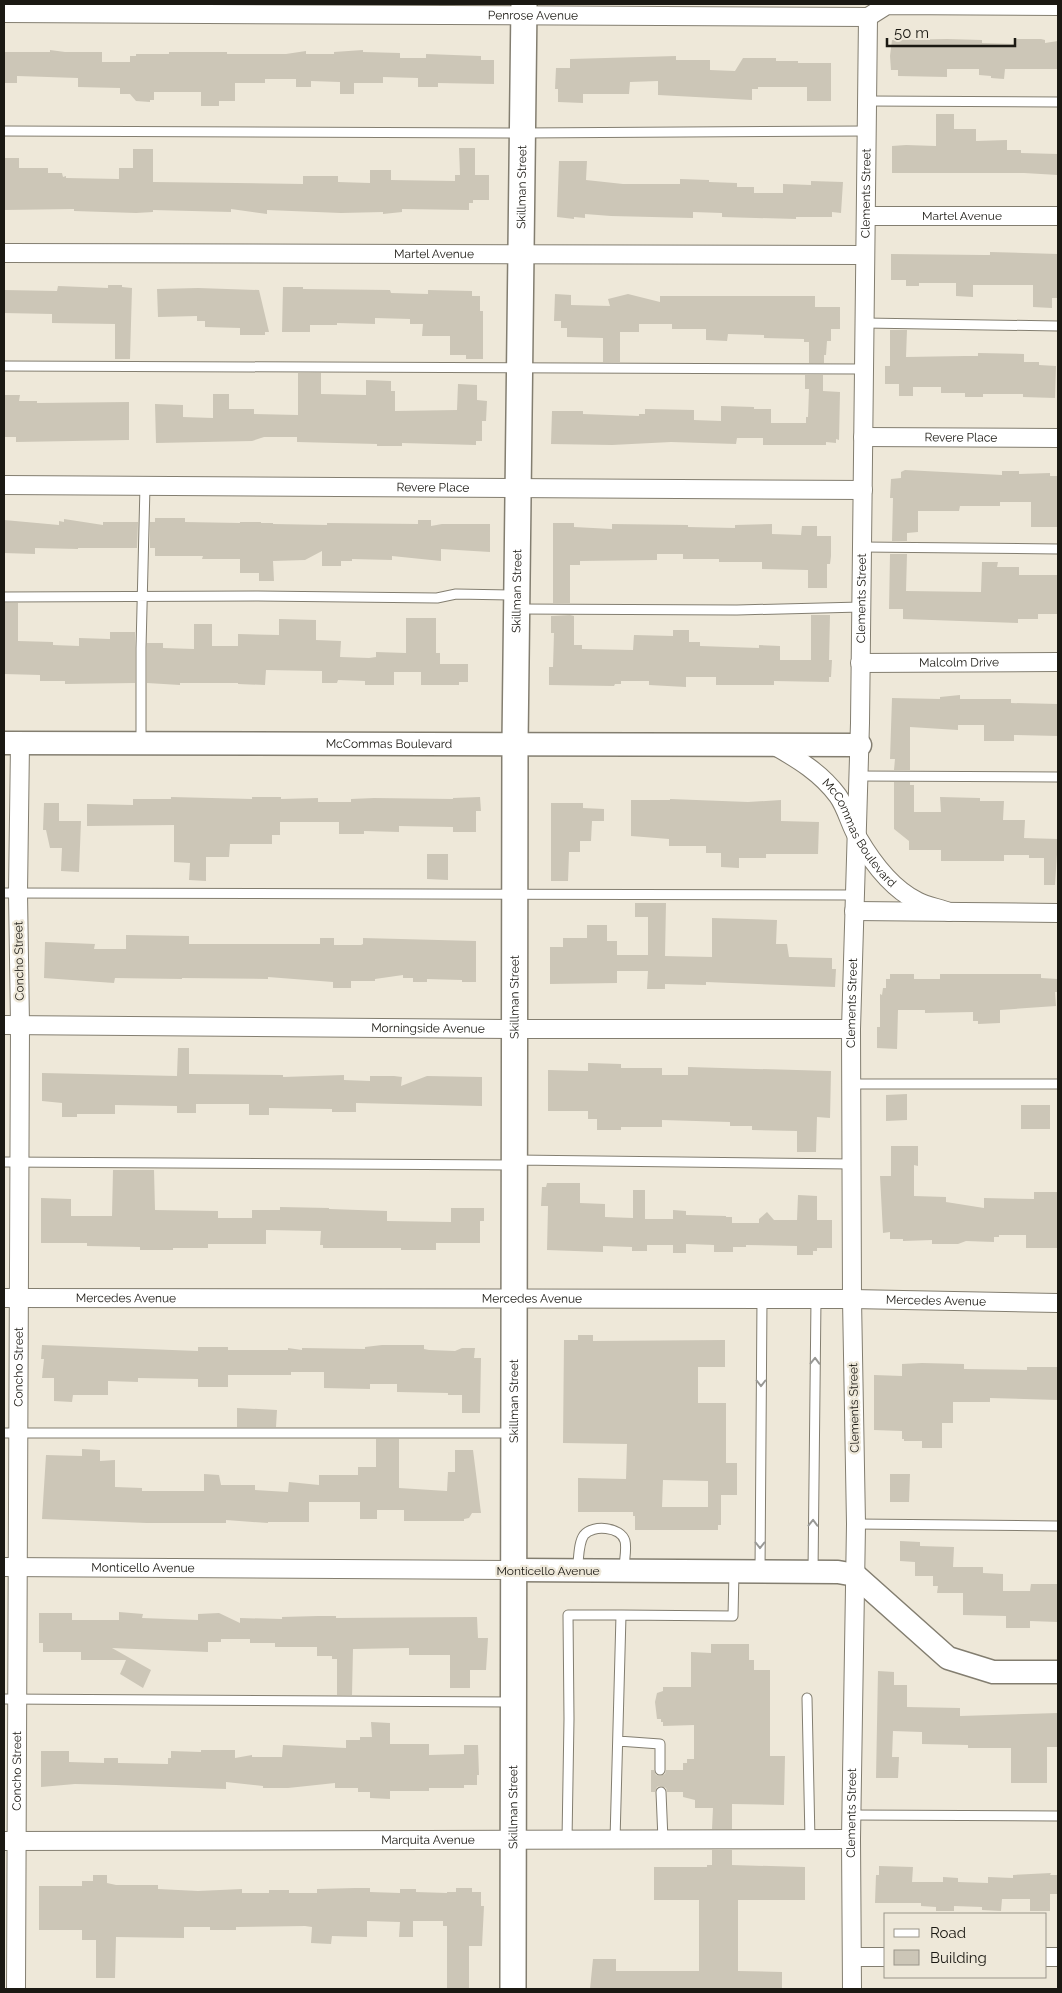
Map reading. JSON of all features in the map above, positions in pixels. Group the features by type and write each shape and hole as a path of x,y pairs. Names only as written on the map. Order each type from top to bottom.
{"main road":[{"name":"Skillman Street","path":"513,1989 516,1298 515,744 524,10"}],"street":[{"name":"Penrose Avenue","path":"4,14 524,10 868,17 887,5 1058,6"},
{"name":"Clements Street","path":"852,1989 851,1840 856,1524 852,1299 852,1029 854,903 860,745 868,17"},
{"name":"Martel Avenue","path":"866,216 1058,216"},
{"name":"Martel Avenue","path":"4,253 865,255"},
{"name":"Revere Place","path":"863,437 1058,438"},
{"name":"Revere Place","path":"4,485 863,490"},
{"name":"Malcolm Drive","path":"860,663 1058,662"},
{"name":"McCommas Boulevard","path":"12,743 860,745"},
{"name":"Concho Street","path":"12,743 10,1699 11,1841 16,1989"},
{"name":"McCommas Boulevard","path":"773,744 805,763 824,779 839,797 857,837 878,867 898,889 918,902 949,912"},
{"name":"McCommas Boulevard","path":"854,903 949,912 1058,913"},
{"name":"Morningside Avenue","path":"12,1024 515,1029 852,1029"},
{"name":"Mercedes Avenue","path":"11,1298 852,1299 1058,1303"},
{"name":"Monticello Avenue","path":"11,1566 838,1572 855,1575"},
{"path":"855,1575 948,1658 993,1672 1058,1672"},
{"name":"Marquita Avenue","path":"11,1841 851,1840"},
{"path":"852,1957 884,1957"}],"lane":[{"path":"867,101 1058,102"},
{"path":"4,131 522,133 867,131"},
{"path":"864,323 1058,326"},
{"path":"4,366 864,369"},
{"path":"141,743 145,486"},
{"path":"862,547 1058,549"},
{"path":"4,597 437,598 456,594 517,602 737,610 861,607"},
{"path":"859,776 1058,777"},
{"path":"11,893 515,895 854,903"},
{"path":"852,1084 1058,1084"},
{"path":"11,1162 852,1164"},
{"path":"760,1572 762,1299"},
{"path":"813,1572 816,1299"},
{"path":"11,1433 515,1433"},
{"path":"856,1524 1058,1526"},
{"path":"577,1571 585,1535 594,1529 608,1528 619,1533 625,1541 624,1571"},
{"path":"568,1840 568,1615 733,1616 734,1572"},
{"path":"615,1840 621,1615"},
{"path":"807,1698 810,1840"},
{"path":"10,1699 514,1702"},
{"path":"618,1741 660,1744 660,1770"},
{"path":"662,1792 663,1840"},
{"path":"852,1815 1058,1816"}],"building":[{"path":"1016,39 1041,39 1045,40 1045,43 1058,41 1058,69 1005,69 1004,79 979,75 979,69 947,69 947,77 898,76 898,70 891,70 892,40 982,40 982,43 1016,44"},
{"path":"50,50 102,52 102,62 130,62 130,56 136,56 136,54 169,54 169,52 286,54 306,51 306,54 334,54 334,52 363,50 363,52 400,53 400,58 426,58 426,54 481,56 481,60 494,60 494,84 438,83 438,87 418,87 418,78 383,77 383,83 354,83 354,94 340,94 340,82 311,81 311,87 296,87 296,79 265,79 265,83 235,83 235,101 219,101 219,106 201,106 201,92 154,92 154,100 150,100 150,102 136,101 130,94 120,94 120,88 78,87 78,78 17,76 17,83 4,83 4,52 50,52"},
{"path":"676,56 676,60 710,60 710,70 735,71 743,58 776,58 776,61 798,61 798,63 831,63 831,101 807,101 807,87 758,87 758,89 752,89 752,100 658,95 658,81 630,82 629,94 583,94 583,103 558,102 558,89 555,89 556,68 570,68 570,59"},
{"path":"936,114 954,114 954,129 976,129 976,141 1007,140 1007,150 1021,150 1021,153 1058,154 1058,175 1024,173 892,173 892,146 936,146"},
{"path":"459,148 475,148 475,175 489,175 489,200 473,200 473,203 469,203 469,210 402,209 402,212 383,214 383,212 341,213 267,210 267,214 231,209 231,212 153,210 153,212 136,213 74,211 74,209 4,210 4,158 19,158 19,168 48,168 48,173 62,173 63,177 66,176 66,178 119,179 119,168 133,168 133,149 153,149 153,182 303,184 303,176 338,176 338,182 370,183 370,170 391,170 391,180 455,181 455,175 460,175"},
{"path":"559,161 587,161 586,180 623,184 680,184 680,179 709,180 709,182 737,183 737,187 754,187 754,193 783,193 783,184 811,185 811,181 843,182 841,213 832,212 832,217 796,217 796,219 722,217 722,213 693,212 693,218 585,214 585,218 557,217"},
{"path":"990,252 1058,254 1058,298 1052,298 1052,308 1033,307 1033,285 973,285 973,297 956,296 956,283 919,283 919,286 906,286 906,280 891,280 891,254 990,255"},
{"path":"108,285 122,285 122,287 132,288 130,359 115,359 115,324 52,323 52,314 4,313 4,290 57,291 58,286 108,288"},
{"path":"283,287 390,290 391,293 428,294 428,290 472,291 472,296 480,296 480,311 483,311 483,359 466,359 466,355 450,355 450,336 422,336 423,324 410,324 410,319 375,318 375,324 337,323 337,325 310,325 310,332 282,332"},
{"path":"157,289 259,290 269,332 265,332 265,335 240,335 240,328 205,327 205,321 197,321 197,316 158,317"},
{"path":"555,294 571,295 571,305 610,306 608,299 628,294 660,302 660,296 815,296 815,307 840,307 840,329 831,329 831,341 827,341 824,363 809,363 809,342 804,342 804,339 764,338 764,335 728,334 727,341 706,340 706,329 672,329 672,324 639,324 639,332 620,332 620,362 603,362 603,338 567,337 567,328 561,328 561,321 554,321"},
{"path":"890,330 907,330 906,357 978,356 978,353 1024,354 1024,362 1039,362 1039,365 1056,366 1055,398 1023,397 1023,394 983,394 983,397 965,397 965,393 941,393 941,387 913,387 913,396 899,396 899,384 885,384 885,366 890,366"},
{"path":"298,373 321,373 321,394 366,395 366,380 391,381 391,391 395,391 395,411 457,410 458,384 477,385 477,400 487,401 486,421 482,421 482,441 476,441 476,445 402,443 402,446 377,446 377,444 297,442 297,437 264,437 252,441 156,443 155,404 183,405 183,417 213,418 213,394 229,394 229,409 254,409 254,414 298,415"},
{"path":"805,375 823,375 823,391 840,392 839,440 836,439 836,443 826,442 826,445 763,445 763,438 737,438 736,444 671,442 612,445 551,444 552,411 583,411 583,414 639,416 639,414 645,414 645,409 694,410 694,420 721,421 721,406 754,407 754,409 771,409 771,423 806,423 809,389 805,389"},
{"path":"4,395 20,395 19,401 37,401 37,403 129,402 129,440 16,442 16,437 4,437"},
{"path":"905,470 1002,475 1002,471 1019,471 1019,474 1050,473 1050,476 1058,476 1058,527 1031,527 1031,502 1000,502 1000,506 960,506 959,511 918,511 918,532 907,533 907,541 892,541 893,498 890,498 891,479 901,478 901,472"},
{"path":"155,518 185,518 185,522 261,522 327,525 327,523 418,524 418,520 431,520 431,526 442,524 490,524 490,552 441,549 441,561 392,556 392,560 352,559 352,561 341,561 341,566 322,566 322,551 305,560 273,561 274,581 259,581 259,573 240,573 240,559 202,559 203,556 155,556 155,548 150,548 150,522 155,522"},
{"path":"64,519 103,525 103,522 138,522 137,548 35,548 35,554 4,553 4,520 59,525 59,521 64,522"},
{"path":"553,523 574,523 574,527 612,529 612,524 735,528 735,525 772,524 772,534 801,535 802,526 817,526 817,536 831,536 830,564 827,564 827,588 808,588 808,570 762,569 762,562 719,562 719,559 683,559 683,554 657,554 657,560 580,561 580,565 570,565 570,603 553,603"},
{"path":"890,554 907,554 906,591 981,592 982,562 998,562 997,567 1019,567 1019,575 1058,575 1058,614 1038,614 1038,619 1018,619 1018,623 903,619 903,609 889,609"},
{"path":"4,603 18,603 18,641 53,642 53,645 79,646 79,638 110,639 110,632 135,632 135,683 65,684 65,681 40,681 40,675 4,674"},
{"path":"811,615 830,615 829,660 832,660 831,677 829,677 829,682 774,681 774,685 716,685 716,677 686,677 686,687 649,685 649,681 621,681 621,684 615,684 614,686 549,685 549,667 553,667 554,633 551,633 551,616 574,616 574,645 582,645 582,649 633,650 634,635 673,636 673,630 689,630 689,642 700,642 700,646 759,648 759,645 780,646 780,660 811,660"},
{"path":"406,618 436,618 436,653 440,653 440,664 468,664 468,682 459,682 459,685 421,685 421,672 394,672 394,685 365,685 365,681 338,680 337,683 322,683 322,671 266,670 265,685 238,683 180,683 180,685 147,683 147,643 163,643 163,648 194,649 194,624 212,624 212,646 238,646 238,634 279,635 279,619 316,620 316,640 341,641 340,657 369,658 376,657 376,652 406,653"},
{"path":"960,695 960,699 1011,699 1011,703 1058,704 1058,736 1014,735 1014,741 984,741 984,725 958,725 958,730 910,727 910,770 894,770 895,759 890,759 892,698 940,699 940,697"},
{"path":"894,782 910,782 910,785 914,785 914,812 941,812 940,797 1004,801 1003,820 1025,820 1024,838 1058,839 1055,885 1044,885 1044,858 1029,858 1029,855 1004,855 1004,861 941,861 941,850 909,850 909,841 894,829"},
{"path":"171,797 318,798 318,802 351,802 351,799 374,798 453,799 480,797 481,811 476,811 476,832 453,832 453,827 399,826 399,832 364,831 364,834 339,834 339,822 280,822 280,835 272,835 272,844 230,844 229,857 206,857 206,881 189,880 190,863 174,862 174,825 87,826 87,804 133,805 133,799 171,799"},
{"path":"670,799 748,802 781,800 781,821 819,822 818,854 766,854 766,858 739,858 739,868 721,867 721,853 706,853 706,846 669,846 669,839 631,836 631,800"},
{"path":"44,803 59,803 59,821 81,821 79,872 61,871 62,848 50,848 46,830 43,830"},
{"path":"551,803 583,803 583,808 604,809 604,821 592,821 591,841 580,841 580,852 569,852 568,881 551,881"},
{"path":"427,854 448,854 448,880 427,879"},
{"path":"635,903 666,903 665,956 712,957 712,918 777,920 776,944 787,944 789,957 832,958 832,969 836,969 835,987 706,982 706,985 665,984 665,989 647,989 648,971 617,971 617,983 550,984 550,947 563,947 563,938 587,938 587,925 607,925 607,941 617,941 617,955 648,955 648,917 635,917"},
{"path":"126,935 189,936 189,944 320,944 320,938 334,938 334,945 361,945 363,944 363,938 476,941 476,982 427,979 427,982 413,982 413,978 403,978 403,975 375,979 375,981 351,981 351,988 333,988 333,982 268,977 268,979 115,978 114,983 44,978 45,942 95,944 94,949 126,949"},
{"path":"890,974 914,974 914,979 940,979 940,974 1041,974 1041,978 1058,979 1058,992 1055,992 1056,1006 1000,1010 1000,1023 978,1024 978,1021 973,1021 973,1012 925,1013 925,1010 898,1010 897,1049 877,1048 877,1027 880,1027 880,994 882,995 883,988 886,988 886,979 890,979"},
{"path":"178,1048 189,1048 189,1074 283,1075 283,1077 344,1075 344,1080 370,1081 370,1076 394,1076 402,1077 401,1086 427,1076 482,1077 482,1106 356,1103 356,1112 332,1112 332,1109 269,1108 269,1115 249,1115 249,1104 196,1104 196,1113 177,1113 177,1106 115,1105 115,1114 77,1114 77,1117 62,1117 62,1103 42,1101 42,1073 177,1076"},
{"path":"588,1063 621,1064 621,1068 662,1068 662,1075 688,1075 688,1067 831,1071 830,1118 817,1117 816,1152 797,1152 797,1131 752,1130 752,1126 730,1126 730,1122 662,1120 662,1127 621,1127 621,1130 597,1130 597,1119 588,1119 588,1111 548,1111 548,1070 588,1071"},
{"path":"907,1094 907,1120 886,1121 886,1095"},
{"path":"1021,1105 1050,1105 1050,1129 1021,1129"},
{"path":"891,1146 918,1146 918,1166 914,1165 914,1196 946,1197 946,1202 984,1208 984,1198 1034,1199 1034,1192 1058,1192 1058,1248 1026,1248 1026,1235 999,1235 999,1237 994,1237 994,1242 966,1241 958,1244 932,1244 932,1240 903,1241 903,1239 890,1239 890,1232 883,1233 880,1176 891,1176"},
{"path":"113,1170 154,1170 155,1210 218,1211 218,1218 252,1218 252,1210 280,1210 280,1207 329,1208 387,1211 387,1221 451,1222 451,1208 484,1208 484,1221 480,1221 480,1243 436,1243 436,1250 323,1248 323,1245 320,1245 321,1231 266,1230 266,1244 208,1244 208,1248 140,1250 140,1247 87,1246 87,1243 41,1243 41,1198 71,1199 71,1216 112,1216"},
{"path":"547,1183 580,1183 580,1203 605,1204 605,1217 633,1218 633,1190 645,1190 645,1219 673,1219 673,1210 686,1211 686,1215 732,1217 732,1223 759,1223 759,1219 767,1212 774,1220 797,1220 798,1195 817,1196 817,1220 832,1220 832,1248 817,1248 817,1251 813,1251 813,1255 797,1255 797,1246 746,1245 746,1247 733,1247 733,1252 714,1252 714,1245 686,1244 686,1253 673,1253 673,1245 647,1245 647,1251 632,1251 632,1247 603,1246 603,1252 547,1250 548,1206 541,1206 542,1187 546,1187"},
{"path":"578,1335 593,1335 593,1341 725,1340 725,1367 698,1367 698,1403 726,1403 726,1463 737,1463 737,1495 721,1495 721,1525 718,1525 718,1530 635,1530 635,1516 633,1516 633,1512 578,1512 578,1478 626,1479 627,1444 563,1443 564,1340 578,1340","holes":["663,1480 708,1481 708,1507 662,1507"]},
{"path":"42,1345 198,1351 198,1347 228,1347 228,1350 288,1350 288,1348 302,1350 302,1348 365,1349 365,1347 382,1345 424,1345 424,1349 429,1350 455,1351 462,1348 475,1348 474,1358 481,1358 480,1413 462,1413 462,1395 397,1392 397,1384 370,1384 370,1389 324,1388 324,1372 291,1372 291,1375 228,1375 228,1387 198,1387 198,1379 138,1378 138,1382 108,1381 108,1395 73,1395 72,1402 54,1401 54,1378 42,1378 44,1359 41,1359"},
{"path":"902,1364 964,1364 964,1369 1027,1370 1027,1367 1058,1367 1058,1400 990,1398 990,1402 953,1402 953,1423 942,1423 942,1448 922,1448 922,1441 904,1441 902,1439 902,1431 874,1430 874,1375 902,1376"},
{"path":"237,1408 277,1410 276,1427 237,1427"},
{"path":"376,1439 399,1439 399,1488 447,1491 448,1472 455,1472 455,1450 473,1450 481,1513 472,1513 464,1521 404,1521 404,1510 377,1510 377,1519 360,1519 360,1502 309,1502 309,1522 268,1523 226,1520 226,1523 147,1523 42,1519 46,1455 82,1456 82,1449 100,1450 100,1461 115,1460 115,1487 142,1488 142,1491 204,1491 204,1474 219,1475 221,1485 255,1485 255,1490 288,1492 289,1482 319,1485 319,1475 358,1475 358,1467 376,1467"},
{"path":"890,1474 910,1474 909,1502 890,1502"},
{"path":"900,1541 920,1542 920,1546 954,1547 953,1567 983,1567 983,1573 1003,1574 1003,1591 1030,1591 1031,1584 1058,1584 1058,1622 1030,1621 1030,1628 1006,1628 1006,1616 963,1615 963,1593 937,1593 938,1586 933,1586 933,1576 915,1576 915,1562 900,1561"},
{"path":"119,1612 143,1614 142,1618 198,1620 198,1614 219,1613 240,1623 240,1618 282,1619 282,1617 318,1616 336,1616 336,1618 477,1617 478,1638 488,1638 486,1670 470,1670 470,1688 450,1688 450,1655 409,1655 409,1648 353,1649 352,1695 337,1695 337,1659 332,1659 332,1656 317,1656 317,1647 275,1647 275,1643 250,1643 250,1639 221,1639 221,1642 208,1642 208,1652 112,1648 151,1670 143,1688 120,1674 126,1660 81,1660 81,1652 43,1652 43,1643 39,1643 39,1613 72,1613 72,1620 119,1620"},
{"path":"711,1644 749,1644 749,1660 754,1660 754,1670 770,1670 770,1756 785,1756 784,1805 732,1804 732,1829 712,1829 713,1808 695,1808 695,1800 683,1797 683,1792 667,1792 666,1788 661,1786 657,1787 655,1792 651,1792 651,1770 654,1770 656,1775 660,1776 665,1774 666,1770 683,1770 683,1763 687,1763 687,1759 694,1759 694,1725 663,1726 661,1719 657,1719 655,1702 657,1693 663,1691 663,1687 691,1687 691,1652 711,1653"},
{"path":"878,1671 894,1672 894,1685 907,1685 907,1707 960,1708 960,1716 1058,1713 1058,1747 1047,1747 1047,1783 1011,1783 1011,1748 968,1748 968,1745 922,1744 922,1732 893,1731 892,1757 899,1757 898,1778 876,1778"},
{"path":"371,1722 390,1723 390,1744 429,1744 429,1755 464,1754 464,1745 478,1745 479,1775 477,1775 477,1785 464,1785 464,1788 429,1788 429,1791 390,1791 390,1799 370,1798 370,1792 358,1792 358,1788 335,1788 335,1783 288,1788 263,1788 263,1786 226,1782 226,1789 75,1784 41,1787 41,1751 69,1751 69,1762 104,1763 104,1758 118,1758 118,1763 168,1764 168,1758 171,1758 171,1751 235,1750 235,1758 252,1755 252,1757 282,1757 283,1745 346,1748 346,1740 360,1740 360,1737 372,1737"},
{"path":"712,1850 732,1850 732,1865 805,1867 805,1900 738,1900 738,1971 782,1972 782,1989 590,1989 593,1959 616,1959 616,1971 699,1971 699,1900 654,1900 654,1867 707,1867 707,1865 712,1865"},
{"path":"879,1866 913,1867 912,1882 943,1882 943,1877 958,1878 958,1882 988,1883 988,1877 1013,1878 1013,1875 1051,1873 1050,1875 1058,1875 1058,1894 1050,1894 1050,1911 1030,1911 1030,1899 1002,1899 1001,1911 982,1910 982,1907 954,1906 954,1911 936,1911 936,1907 921,1906 921,1903 875,1903 876,1875 879,1875"},
{"path":"93,1875 107,1875 107,1883 116,1885 158,1885 158,1889 198,1891 242,1889 242,1893 269,1893 269,1890 289,1890 289,1893 317,1893 317,1889 370,1888 370,1892 400,1893 400,1889 416,1889 416,1892 447,1893 456,1892 456,1888 472,1888 472,1892 481,1892 481,1906 484,1906 482,1946 469,1946 469,1989 447,1989 447,1926 443,1926 443,1921 413,1921 413,1937 399,1937 400,1922 367,1921 367,1937 332,1936 331,1944 311,1943 312,1927 305,1926 236,1927 236,1930 184,1927 184,1938 116,1937 115,1978 96,1978 96,1940 82,1940 82,1930 39,1930 39,1886 82,1886 82,1881 93,1881"}]}
